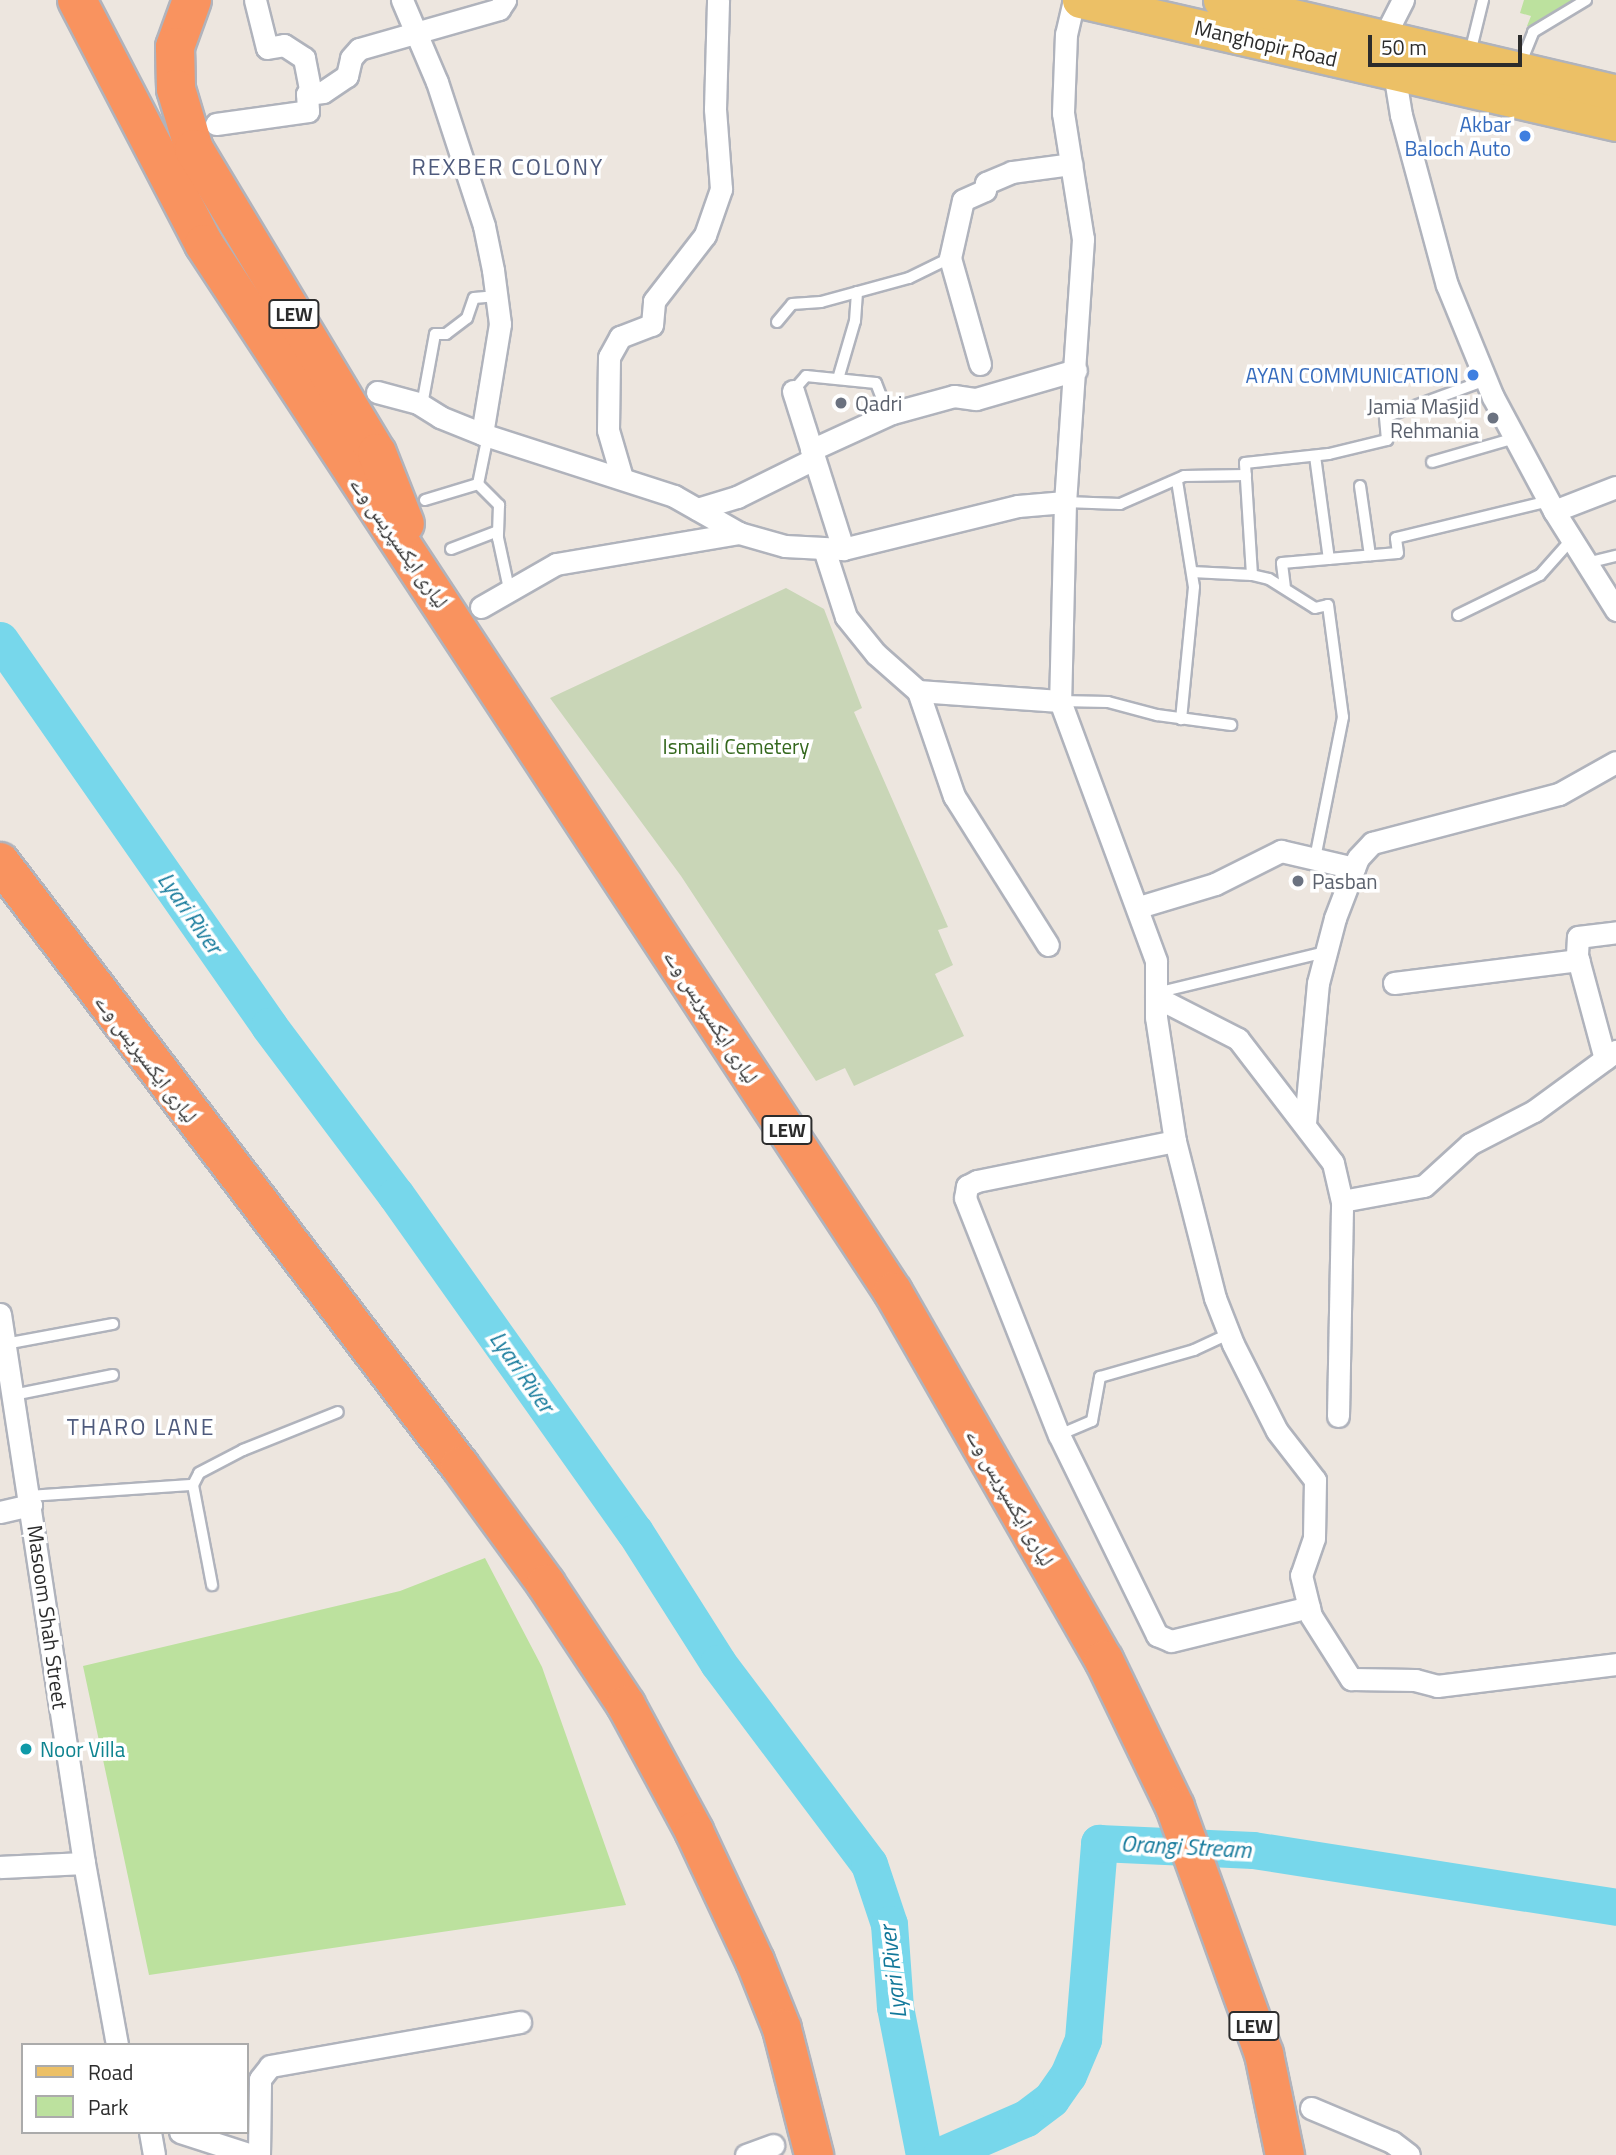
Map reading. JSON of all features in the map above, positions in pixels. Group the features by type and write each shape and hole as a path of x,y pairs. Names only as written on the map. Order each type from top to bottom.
{"highway":[{"name":"لیاری ایکسپریس وے","path":"76,0 204,243 355,478 427,580 893,1292 1104,1660 1175,1807 1264,2054 1285,2155"},
{"name":"LEW","path":"192,0 175,47 176,89 194,149 377,453 427,580"},
{"name":"لیاری ایکسپریس وے","path":"0,862 460,1466 626,1705 694,1831 755,1961 782,2028 814,2155"}],"main road":[{"name":"Manghopir Road","path":"1080,0 1616,123"},
{"name":"Manghopir Road","path":"1221,0 1294,9 1383,39 1616,93"}],"street":[{"path":"255,0 267,48 284,45 304,58 312,94"},
{"path":"401,0 437,82 484,226 500,324 485,434"},
{"path":"216,124 308,111 307,94 347,76 351,58 359,49 499,9 505,0"},
{"path":"622,478 608,430 609,357 620,337 652,325 654,301 705,235 721,189 715,109 719,0"},
{"path":"1074,0 1066,34 1063,113 1083,239 1065,502 1060,701 1139,907 1156,961 1156,995 1175,1141 1229,1334 1277,1430 1315,1480 1314,1538 1301,1575 1309,1606 1340,1668 1350,1679 1415,1680 1437,1686 1616,1664"},
{"path":"1383,39 1403,0"},
{"path":"1394,72 1401,115 1447,285 1486,380 1552,506 1616,610"},
{"path":"980,364 950,258 963,200 985,190 986,183 1012,172 1071,164"},
{"path":"696,509 737,497 888,415 954,396 976,399 1076,370"},
{"path":"793,391 813,454 846,617 876,654 918,691 954,796 1048,945"},
{"path":"377,392 422,405 485,434 622,478 696,509 739,533 785,545 834,549 1018,506 1065,502"},
{"path":"1552,506 1616,487"},
{"path":"481,607 555,564 739,533"},
{"path":"918,691 1060,701"},
{"path":"1305,1123 1318,983 1354,868 1372,843 1559,794 1616,762"},
{"path":"1139,907 1215,884 1281,851 1354,868"},
{"path":"1342,1201 1424,1186 1470,1144 1534,1111 1610,1055 1579,960 1578,937 1616,932"},
{"path":"1394,983 1579,960"},
{"path":"1156,995 1238,1039 1259,1072 1305,1123 1333,1163 1342,1201 1338,1416"},
{"path":"1175,1141 967,1186 965,1198 1059,1435 1163,1641 1309,1606"},
{"name":"Masoom Shah Street","path":"0,1314 31,1500 84,1863 117,2043"},
{"path":"0,1512 31,1500"},
{"path":"0,1867 84,1863"},
{"path":"259,2155 260,2079 270,2066 520,2022"},
{"path":"1311,2108 1392,2142 1409,2155"},
{"path":"150,2134 154,2155"},
{"path":"186,2134 251,2155"},
{"path":"746,2155 773,2145"}],"lane":[{"path":"1468,59 1483,0"},
{"path":"1519,71 1533,32 1586,0"},
{"path":"778,322 792,304 858,292 909,278 950,258"},
{"path":"838,379 855,321 858,292"},
{"path":"422,405 435,334 446,334 467,318 474,298 497,296"},
{"path":"793,391 806,376 876,383 888,415"},
{"path":"1252,575 1245,463 1315,456 1387,440 1385,417 1486,380"},
{"path":"478,484 485,434"},
{"path":"1432,462 1515,438"},
{"path":"1315,456 1329,559"},
{"path":"1065,502 1120,504 1184,476 1246,475"},
{"path":"1177,481 1192,572 1181,719"},
{"path":"425,500 478,484"},
{"path":"478,484 499,505 498,531 509,589"},
{"path":"1360,486 1370,555"},
{"path":"1285,588 1282,564 1398,553 1396,538 1552,506"},
{"path":"451,549 498,531"},
{"path":"1458,615 1540,575 1572,538"},
{"path":"1587,563 1616,556"},
{"path":"1192,572 1252,575 1285,588 1315,608 1328,605 1339,673 1341,726 1315,859"},
{"path":"1060,701 1108,702 1181,719 1231,724"},
{"path":"1156,995 1326,952"},
{"path":"5,1344 113,1324"},
{"path":"1059,1435 1092,1421 1100,1377 1194,1350 1229,1334"},
{"path":"13,1395 113,1375"},
{"path":"212,1585 194,1485 199,1472 243,1450 338,1412"},
{"path":"31,1500 194,1485"}],"green space":[{"path":"1524,0 1586,0 1538,28 1527,26 1531,16 1520,13"},
{"name":"Ismaili Cemetery","path":"786,588 824,609 862,708 854,712 948,927 938,930 953,965 935,974 964,1036 854,1086 845,1068 816,1081 681,876 550,698"},
{"path":"485,1558 542,1667 626,1905 149,1975 83,1666 400,1591"}],"waterway":[{"name":"Lyari River","path":"0,640 269,1026 396,1195 635,1532 718,1663 869,1864 889,1924 895,2007 924,2155"},
{"name":"Orangi Stream","path":"941,2155 1026,2118 1051,2099 1068,2075 1083,2039 1099,1843 1253,1850 1616,1907"}],"place":[{"name":"Akbar Baloch Auto","path":"1525,136"},
{"name":"AYAN COMMUNICATION","path":"1473,375"},
{"name":"Qadri","path":"841,403"},
{"name":"Jamia Masjid Rehmania","path":"1493,418"},
{"name":"Pasban","path":"1298,881"},
{"name":"Noor Villa","path":"26,1749"}],"district":[{"name":"REXBER COLONY","path":"508,167"},
{"name":"THARO LANE","path":"141,1427"}]}
